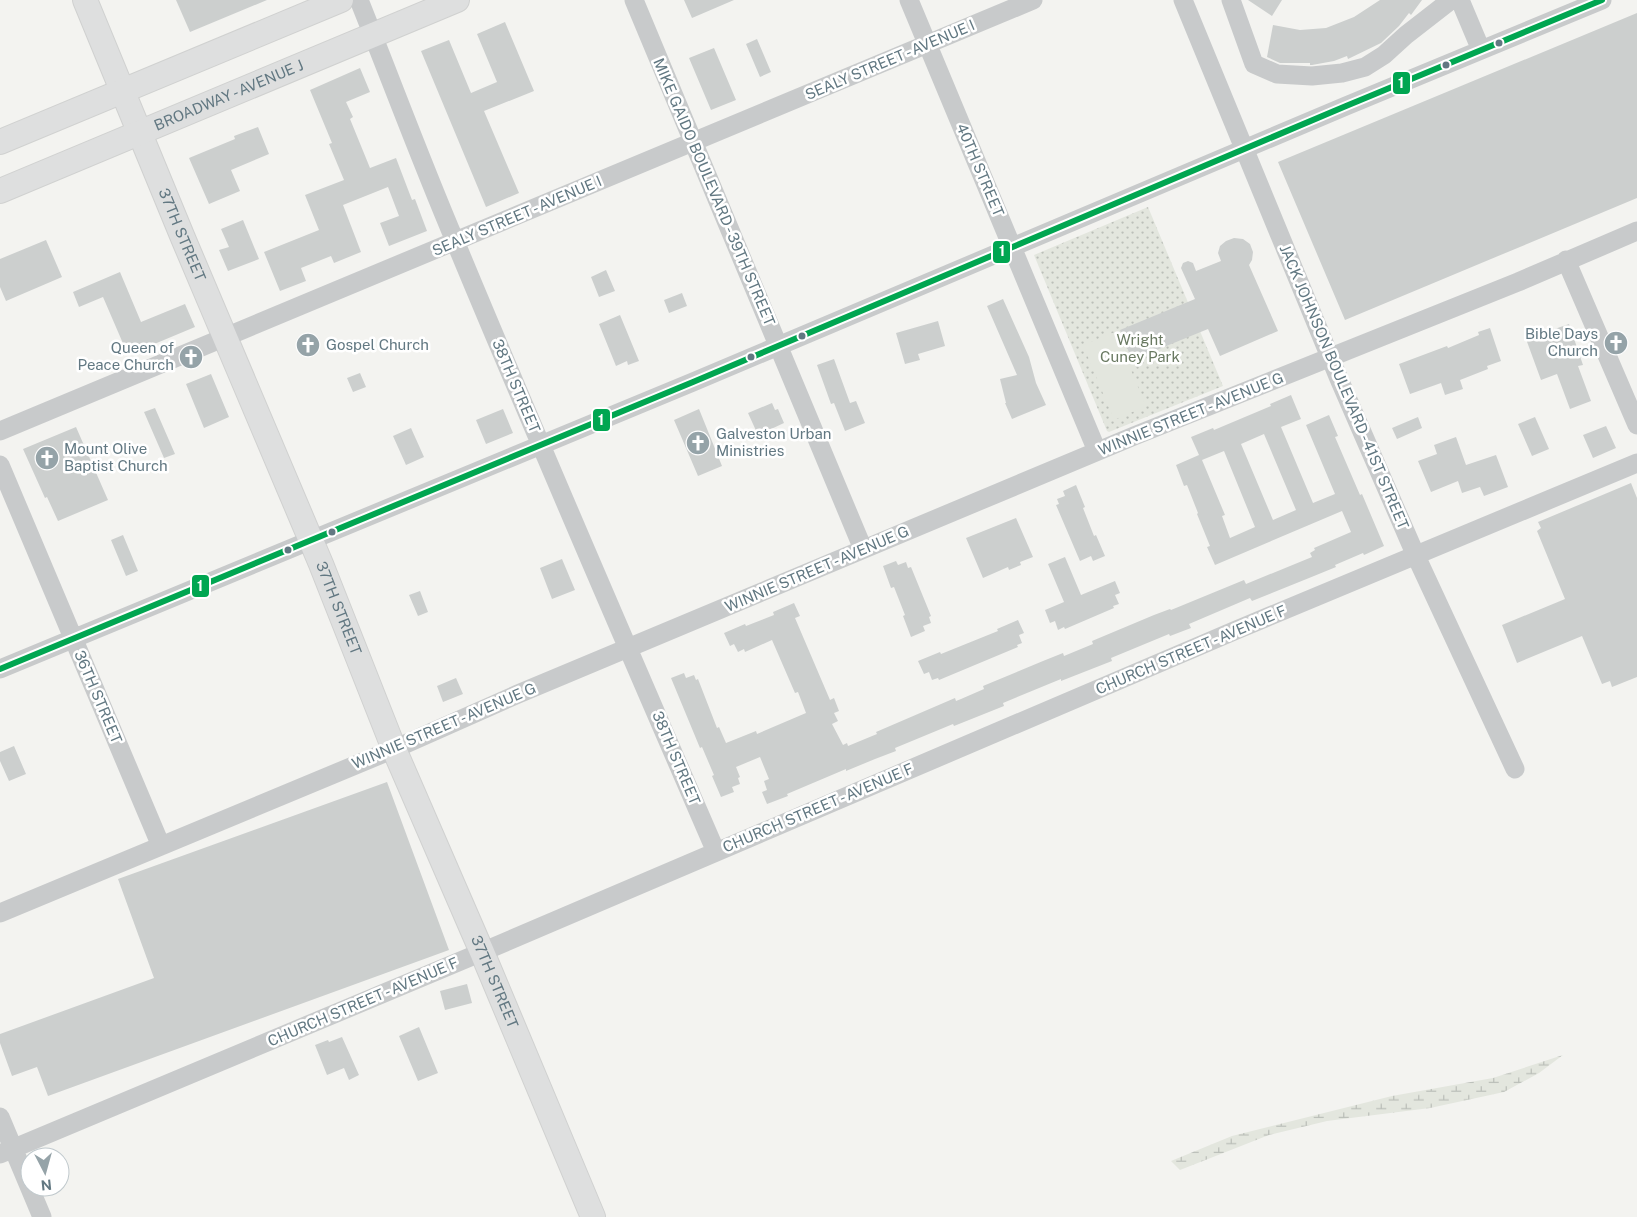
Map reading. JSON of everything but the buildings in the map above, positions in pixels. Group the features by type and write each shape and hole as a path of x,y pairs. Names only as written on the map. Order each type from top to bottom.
{"main road":[{"name":"37TH STREET","path":"85,0 311,540 394,749 482,952 593,1217"},
{"path":"0,142 341,0"},
{"name":"BROADWAY - AVENUE J","path":"0,191 457,0"}],"street":[{"name":"38TH STREET","path":"358,0 413,140 540,445 716,852"},
{"name":"MIKE GAIDO BOULEVARD - 39TH STREET","path":"634,0 863,549"},
{"name":"40TH STREET","path":"909,0 1097,451"},
{"name":"SEALY STREET - AVENUE I","path":"0,431 1033,0"},
{"name":"JACK JOHNSON BOULEVARD - 41ST STREET","path":"1183,0 1330,358 1416,556 1515,769"},
{"path":"1231,0 1254,64 1277,74 1312,76 1342,73 1365,67 1384,55 1406,34 1451,0"},
{"path":"1460,0 1481,50"},
{"path":"0,669 778,346 1602,0"},
{"name":"WINNIE STREET - AVENUE G","path":"0,913 394,749 518,694 1097,451 1518,282 1637,231"},
{"path":"1566,260 1637,425"},
{"name":"CHURCH STREET - AVENUE F","path":"7,1151 482,952 1234,631 1637,463"},
{"name":"36TH STREET","path":"0,465 161,846"},
{"path":"0,1117 7,1151 42,1217"}],"green space":[{"name":"Wright Cuney Park","path":"1148,207 1223,386 1109,432 1034,255"},
{"path":"1115,332 1146,406 1114,420 1083,345"},
{"path":"1563,1055 1539,1073 1504,1092 1430,1108 1327,1121 1269,1135 1180,1170 1171,1161 1232,1136 1392,1096 1493,1078"}],"transit line":[{"name":"1","path":"0,669 693,382 1602,0"}],"place":[{"name":"Bible Days Church","path":"1616,343"},
{"name":"Gospel Church","path":"308,345"},
{"name":"Queen of Peace Church","path":"191,357"},
{"name":"Galveston Urban Ministries","path":"698,443"},
{"name":"Mount Olive Baptist Church","path":"47,458"}]}
